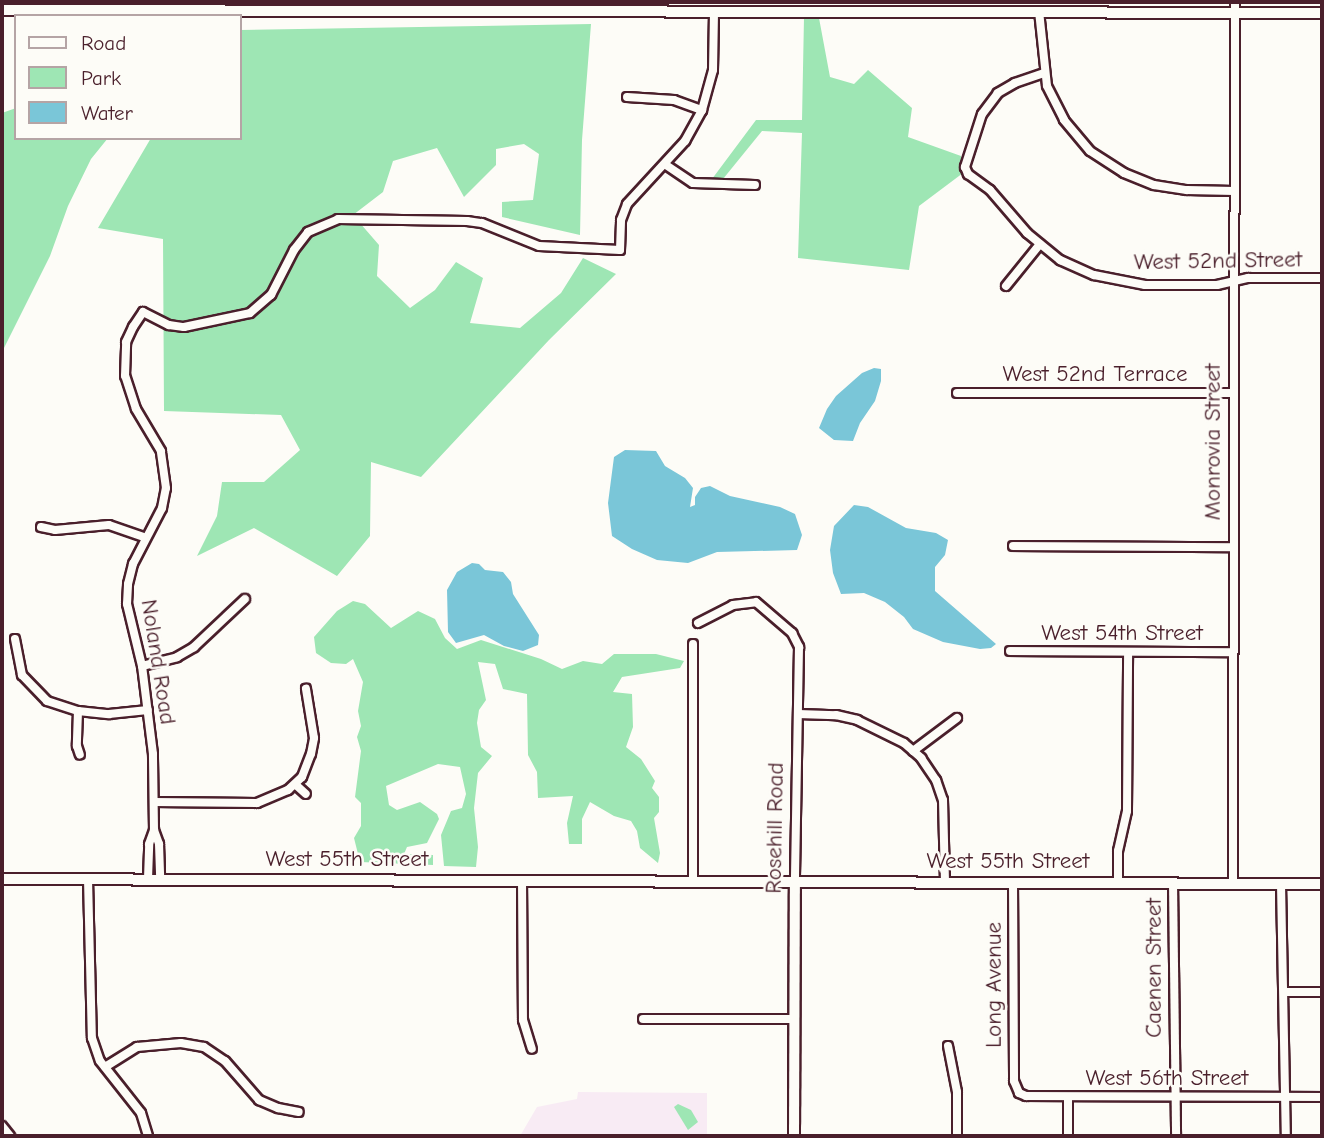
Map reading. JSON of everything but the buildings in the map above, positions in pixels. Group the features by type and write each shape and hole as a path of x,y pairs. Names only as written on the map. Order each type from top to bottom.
{"street":[{"path":"2,10 580,5 714,12 840,7 981,7 1039,11 1235,7 1322,13"},
{"name":"Monrovia Street","path":"1233,884 1235,7"},
{"path":"1039,11 1044,73 1064,120 1090,150 1106,163 1154,185 1187,190 1234,191"},
{"path":"714,12 713,70 702,110 685,141 666,165 693,183 755,185"},
{"name":"West 52nd Street","path":"1044,73 1015,83 998,93 982,114 965,159 968,174 990,190 1040,244 1074,267 1115,281 1145,285 1217,285 1248,278 1322,278"},
{"path":"627,97 674,100 702,110"},
{"name":"Noland Road","path":"148,879 149,844 154,830 154,802 148,710 142,666 127,604 133,564 162,508 166,488 161,451 136,409 125,376 126,341 143,312 169,325 184,327 250,313 271,295 294,250 308,232 338,219 467,221 482,223 539,246 620,250 624,211 666,165"},
{"path":"1006,286 1040,244"},
{"name":"West 52nd Terrace","path":"957,393 1233,393"},
{"path":"41,527 55,530 109,525 146,538"},
{"path":"1013,546 1232,547"},
{"path":"142,666 177,657 194,647 245,598"},
{"name":"Rosehill Road","path":"698,623 733,605 748,601 763,605 792,633 799,647 793,1019 794,1136"},
{"path":"15,639 22,675 34,691 47,701 78,711 109,714 148,710"},
{"path":"692,881 693,645"},
{"name":"West 54th Street","path":"1010,651 1233,652"},
{"name":"Caenen Street","path":"1118,883 1118,850 1127,811 1128,652"},
{"path":"154,802 257,803 296,785 307,765 314,738 306,689"},
{"path":"78,711 77,746 80,755"},
{"path":"798,714 831,715 857,720 913,751 933,773 943,800 945,882"},
{"path":"913,751 957,718"},
{"path":"296,785 306,794"},
{"name":"Noland Road","path":"154,830 159,844 160,879"},
{"name":"West 55th Street","path":"2,879 1322,884"},
{"path":"88,879 92,1038 105,1067 141,1113 148,1136"},
{"path":"522,880 523,1020 532,1049"},
{"name":"Long Avenue","path":"1013,882 1015,1088"},
{"name":"Caenen Street","path":"1173,883 1176,1136"},
{"path":"1281,884 1286,1136"},
{"path":"1284,992 1322,992"},
{"path":"643,1018 793,1019"},
{"path":"105,1067 137,1047 181,1042 204,1047 225,1060 258,1100 299,1112"},
{"path":"948,1045 957,1092 957,1136"},
{"name":"West 56th Street","path":"1015,1088 1026,1096 1322,1097"},
{"path":"1068,1097 1068,1136"},
{"path":"2,1126 10,1136"}],"shaded area":[{"path":"578,1092 707,1093 707,1136 520,1136 537,1107 577,1099"}],"green space":[{"path":"2,2 224,2 223,3"},
{"path":"804,17 819,18 830,77 854,84 868,70 912,108 908,137 961,156 963,173 919,206 909,270 798,258 802,133 762,131 723,179 712,179 756,120 802,120"},
{"path":"591,24 582,140 580,235 502,217 502,202 533,200 539,154 524,144 496,149 496,165 464,197 437,148 393,161 383,192 353,215 379,245 377,276 410,308 435,290 456,262 483,278 470,323 520,328 561,293 583,258 616,274 549,340 421,477 371,462 370,536 337,576 254,528 197,556 217,516 222,482 264,482 300,450 281,415 164,411 163,239 98,228 150,140 242,140 242,30"},
{"path":"14,109 14,140 106,140 91,159 68,206 50,256 2,352 2,113"},
{"path":"353,601 365,604 391,628 418,611 435,619 445,638 457,649 481,640 541,659 562,669 583,661 602,664 614,654 656,654 684,661 680,668 622,677 613,692 632,694 633,727 626,747 641,759 655,781 652,788 659,797 659,812 654,818 660,853 658,863 640,848 637,831 631,821 614,816 590,802 582,819 582,844 569,844 567,823 573,796 538,798 537,772 528,755 527,694 503,689 495,664 478,662 486,700 479,710 477,723 481,747 492,756 478,773 474,808 478,847 476,867 444,866 441,835 451,811 462,808 466,794 460,767 438,764 386,786 389,805 397,810 420,802 437,814 439,819 427,843 407,847 404,854 433,855 433,865 360,862 354,838 361,826 361,803 355,797 361,751 357,737 361,726 358,711 363,682 353,659 346,664 331,663 316,653 314,637 337,611"},
{"path":"678,1104 691,1110 698,1122 688,1130 674,1107"}],"water":[{"path":"874,368 881,369 881,381 875,401 860,423 853,441 834,440 819,428 827,409 836,396 862,373"},
{"path":"625,450 656,451 665,466 685,478 693,488 690,507 695,505 695,497 701,488 710,486 730,496 780,507 795,514 802,535 797,550 717,552 688,563 657,560 632,549 612,536 608,503 614,457"},
{"path":"854,505 868,507 906,528 936,533 948,540 945,555 935,567 935,591 996,644 991,648 980,649 943,642 913,629 904,617 885,602 864,593 841,594 833,573 830,550 834,526"},
{"path":"472,563 479,564 485,570 503,572 511,582 513,594 539,635 538,645 523,651 504,646 484,635 456,643 448,632 447,590 457,572"}]}
